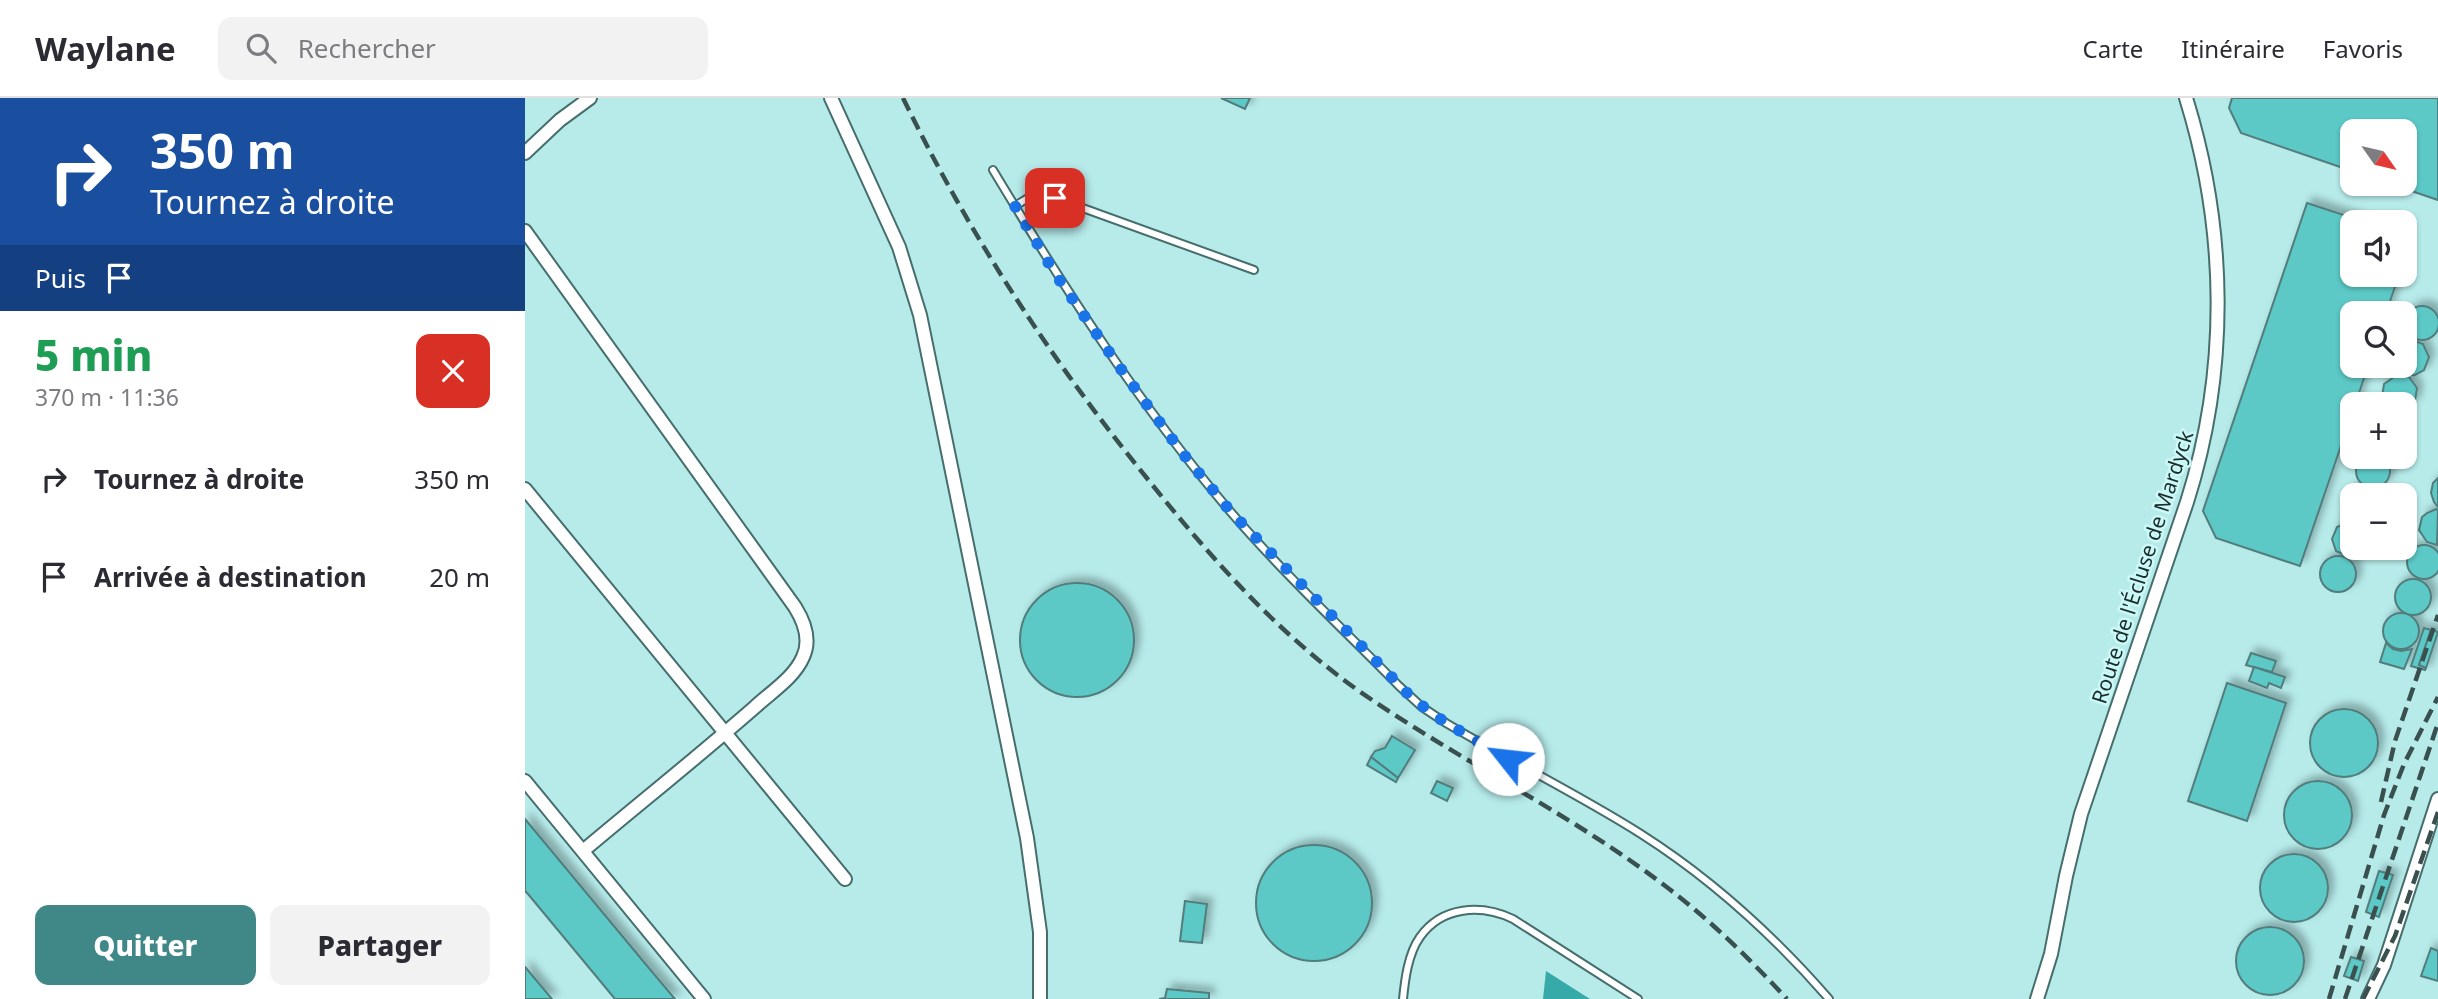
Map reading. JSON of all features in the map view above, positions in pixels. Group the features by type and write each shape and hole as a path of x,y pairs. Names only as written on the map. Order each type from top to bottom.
{"street":[{"path":"525,153 560,120 590,98"},
{"path":"831,98 895,236 920,315 1027,838 1039,919 1040,999"},
{"name":"Route de l'Écluse de Mardyck","path":"2037,999 2051,954 2081,814 2190,494 2209,414 2218,328 2215,236 2204,167 2186,98"},
{"path":"525,231 802,619 807,640 806,650 799,664 787,678 583,850"},
{"path":"525,489 845,879"},
{"path":"525,781 704,999"},
{"path":"2368,999 2384,965 2438,799"}],"lane":[{"path":"993,170 1078,309 1194,467 1248,531 1399,686 1446,723 1638,832 1680,861 1756,925 1829,999"},
{"path":"1015,206 1028,198 1044,194 1254,270"},
{"path":"1403,999 1410,960 1420,938 1444,917 1474,908 1491,910 1513,919 1637,999"}],"shaded area":[{"path":"525,98 2438,98 2438,999 525,999"}],"water":[{"path":"1546,971 1590,999 1543,999"}],"building":[{"path":"1221,98 1250,98 1245,109"},
{"path":"2232,98 2438,98 2438,200 2417,193 2417,119 2340,119 2340,167 2241,133 2229,108"},
{"path":"2307,203 2340,214 2340,287 2395,287 2390,301 2340,301 2340,378 2364,378 2359,392 2340,392 2340,449 2300,566 2216,538 2203,511"},
{"path":"2417,307 2429,307 2438,316 2438,330 2434,335 2429,339 2417,339"},
{"path":"2417,342 2423,344 2429,357 2424,370 2417,374"},
{"path":"2393,378 2410,378 2417,388 2416,392 2383,392 2384,384"},
{"path":"2356,469 2390,469 2389,478 2385,483 2361,483 2357,478"},
{"path":"2438,478 2438,507 2431,493 2433,483"},
{"path":"2436,509 2437,545 2427,542 2419,530 2422,517"},
{"path":"2340,526 2340,553 2336,551 2332,539"},
{"path":"2417,546 2431,546 2439,554 2439,570 2431,578 2417,578 2408,569 2407,560 2417,560"},
{"path":"2338,556 2340,560 2351,561 2356,574 2351,587 2338,592 2325,587 2320,574 2325,561"},
{"path":"2413,579 2426,584 2431,597 2426,610 2413,615 2400,610 2395,597 2400,584"},
{"path":"1077,583 1099,587 1118,599 1130,618 1134,640 1130,662 1118,681 1099,693 1077,697 1055,693 1036,681 1024,662 1020,640 1024,618 1036,599 1055,587"},
{"path":"2401,613 2414,618 2419,631 2414,644 2401,649 2388,644 2383,631 2388,618"},
{"path":"2424,628 2431,630 2419,665 2426,668 2425,670 2411,666"},
{"path":"2431,630 2438,632 2426,668 2419,665"},
{"path":"2386,643 2401,651 2412,649 2404,669 2380,662"},
{"path":"2251,653 2276,661 2272,672 2246,665"},
{"path":"2254,667 2285,677 2281,688 2269,683 2267,688 2249,681"},
{"path":"2227,683 2286,703 2247,821 2188,801"},
{"path":"2344,709 2357,712 2368,719 2375,730 2378,743 2375,756 2368,767 2357,774 2344,777 2331,774 2320,767 2313,756 2310,743 2313,730 2320,719 2331,712"},
{"path":"1392,736 1415,750 1398,778 1371,757 1375,751 1385,748"},
{"path":"1371,757 1398,778 1396,782 1367,765"},
{"path":"1437,781 1453,788 1447,801 1431,793"},
{"path":"2325,781 2346,796 2352,808 2350,828 2342,839 2325,849 2311,849 2294,839 2286,828 2284,808 2294,791 2305,783"},
{"path":"525,819 675,999 615,999 525,891"},
{"path":"1314,845 1336,850 1355,862 1367,881 1372,903 1367,925 1355,944 1336,956 1314,961 1292,956 1273,944 1261,925 1256,903 1261,881 1273,862 1292,850"},
{"path":"2301,854 2322,869 2328,881 2326,901 2318,912 2301,922 2287,922 2270,912 2262,901 2260,881 2270,864 2281,856"},
{"path":"2379,871 2393,875 2379,917 2366,912"},
{"path":"1185,901 1207,904 1202,943 1180,941"},
{"path":"2263,927 2277,927 2289,932 2299,942 2304,961 2299,980 2289,990 2277,995 2263,995 2251,990 2241,980 2236,968 2236,954 2241,942 2251,932"},
{"path":"2431,948 2438,951 2438,981 2421,976"},
{"path":"2351,957 2364,961 2358,981 2344,976"},
{"path":"526,968 552,999 525,999"},
{"path":"1167,989 1209,993 1209,999 1159,999 1165,998"}],"railway":[{"path":"903,98 955,198 1045,342 1146,477 1245,592 1300,644 1359,691 1590,834 1664,885 1728,939 1787,999"},
{"path":"2381,802 2395,741 2438,615"},
{"path":"2329,999 2384,815 2404,764 2438,697"},
{"path":"2345,999 2438,723"},
{"path":"2363,999 2395,936 2438,812"}],"route":[{"path":"1055,198 1044,194 1028,198 1015,206 1084,317 1198,473 1269,554 1414,700 1446,723 1508,759"}]}
